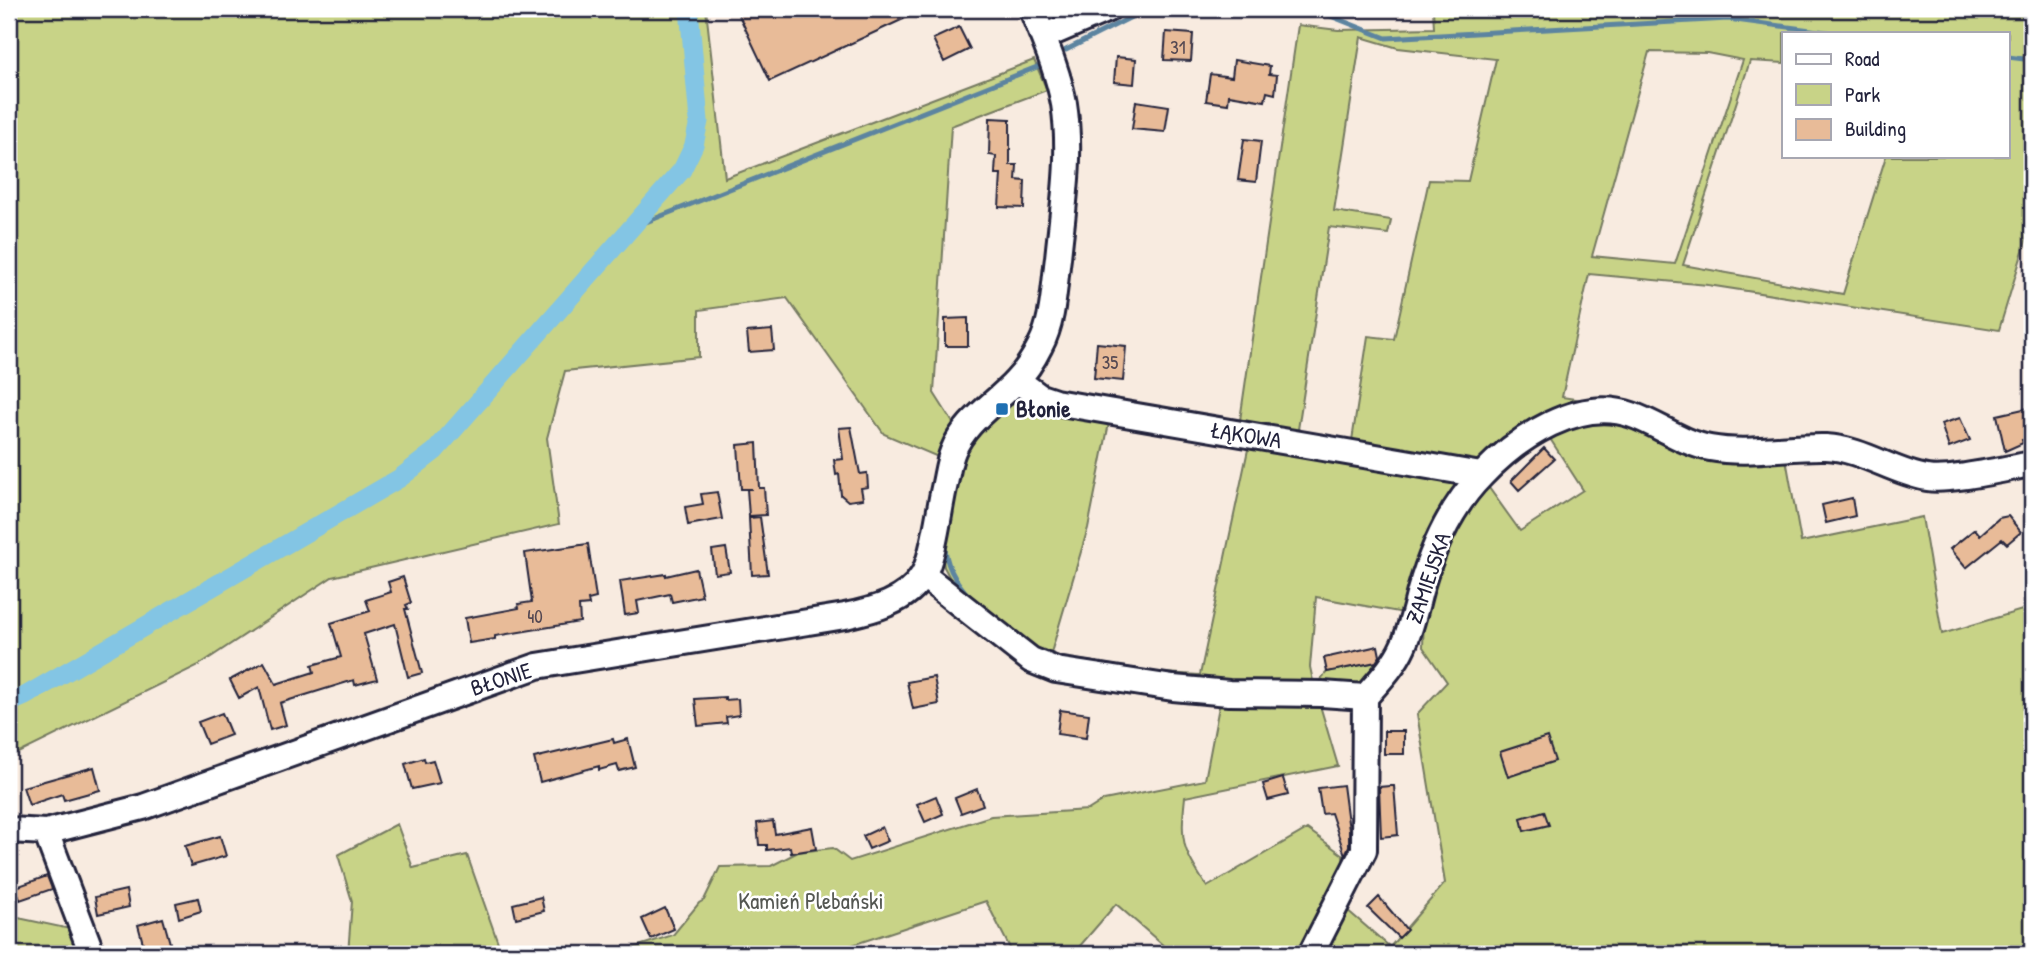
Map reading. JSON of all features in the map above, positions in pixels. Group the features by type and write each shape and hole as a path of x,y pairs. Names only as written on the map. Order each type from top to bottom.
{"street":[{"path":"1032,9 1063,102 1067,171 1053,303 1041,344 1017,380 970,424 953,452 923,575 1031,660 1056,670 1173,688 1229,693 1365,697 1364,850 1311,954"},
{"path":"1043,37 1108,9"},
{"name":"ŁĄKOWA","path":"1017,380 1040,397 1055,402 1481,475"},
{"name":"ZAMIEJSKA","path":"1365,697 1383,678 1402,649 1433,552 1455,510 1481,475 1513,448 1532,434 1570,417 1600,410 1634,416 1708,448 1840,449 1928,478 2032,464"},
{"name":"BŁONIE","path":"9,830 46,832 143,807 537,666 643,651 871,611 900,597 923,575"},
{"path":"46,832 92,954"}],"green space":[{"path":"9,9 706,9 725,178 1034,60 1047,90 951,126 934,393 955,426 938,457 884,434 787,298 699,310 699,357 565,371 547,438 559,524 332,577 199,665 9,758"},
{"name":"Kamień Plebański","path":"1433,9 2032,9 2032,221 1999,330 1708,285 1589,274 1562,397 1607,404 1728,445 1783,442 1801,542 1922,517 1942,634 2032,607 2032,954 1173,954 1116,904 1073,954 1013,954 986,901 825,954 614,954 673,935 704,900 720,867 771,866 798,852 833,848 850,861 991,816 1088,810 1104,800 1205,780 1220,701 1319,702 1338,766 1185,797 1185,845 1192,863 1207,887 1307,829 1343,855 1346,909 1390,947 1445,883 1417,714 1447,682 1423,647 1424,617 1439,547 1484,481 1520,531 1583,490 1547,434 1479,468 1351,447 1368,336 1394,339 1429,180 1468,181 1496,59 1398,48 1361,37 1334,211 1391,220 1388,234 1329,227 1297,436 1239,427 1298,25 1338,30 1434,28","holes":["1782,32 2010,32 2010,158 1885,158 1843,294 1683,265 1750,61 1782,63","1649,52 1707,53 1743,60 1675,264 1592,256"]},
{"path":"1016,404 1110,418 1088,528 1051,653 1061,657 1163,673 1200,675 1250,440 1472,479 1409,614 1316,597 1310,667 1313,681 1319,681 1327,672 1381,661 1368,682 1350,689 1249,690 1055,663 953,584 944,567 941,550 963,446 1000,406"},
{"path":"397,824 413,868 467,855 502,954 348,954 352,901 338,855"},
{"path":"9,916 75,930 84,954 9,954"}],"building":[{"path":"736,9 925,9 770,81"},
{"path":"959,27 970,49 944,62 933,39"},
{"path":"1166,32 1193,34 1191,61 1164,60"},
{"path":"1116,57 1136,59 1134,84 1114,82"},
{"path":"1234,60 1270,66 1269,74 1277,75 1275,94 1267,92 1265,101 1229,95 1228,104 1206,101 1210,74 1232,77"},
{"path":"1136,101 1169,106 1165,132 1132,129"},
{"path":"990,118 1010,119 1010,165 1017,165 1016,180 1025,181 1024,208 999,207 1001,174 995,174 996,156 989,155"},
{"path":"1244,139 1261,141 1256,182 1238,180"},
{"path":"968,318 968,346 945,346 945,319"},
{"path":"772,330 774,350 749,352 747,332"},
{"path":"1097,343 1126,346 1123,381 1094,378"},
{"path":"2032,407 2032,438 2022,440 2023,443 2005,451 1997,415"},
{"path":"1960,418 1970,440 1949,448 1941,424"},
{"path":"851,427 860,474 867,473 868,487 861,488 863,499 848,501 841,495 839,474 836,475 834,460 843,459 839,428"},
{"path":"757,443 759,488 764,488 766,515 749,516 747,489 741,489 738,445"},
{"path":"1544,448 1554,459 1519,490 1511,481"},
{"path":"717,492 722,519 688,525 685,507 703,504 701,494"},
{"path":"1852,498 1855,516 1826,523 1822,505"},
{"path":"2008,516 2021,532 2007,544 2002,539 1966,568 1950,549 1975,529 1980,535 1999,518"},
{"path":"760,517 768,574 752,575 749,518"},
{"path":"588,544 596,598 588,600 589,605 579,606 580,622 469,643 465,618 519,608 518,604 532,602 525,553"},
{"path":"726,548 730,572 715,574 712,550"},
{"path":"696,569 702,596 672,602 670,594 637,601 639,613 625,615 620,581 666,576"},
{"path":"403,577 411,603 406,605 408,609 405,609 422,673 408,677 395,624 364,634 377,679 355,685 354,680 280,703 286,725 270,730 259,687 239,698 230,680 264,662 276,684 314,672 312,665 341,657 331,623 370,611 366,600 391,592 388,582"},
{"path":"1378,646 1380,656 1376,662 1327,672 1324,658"},
{"path":"934,677 939,704 913,709 907,682"},
{"path":"725,697 725,700 738,699 739,715 726,717 727,723 698,726 695,699"},
{"path":"1060,710 1089,714 1086,738 1057,734"},
{"path":"222,713 231,735 207,744 198,722"},
{"path":"1384,731 1404,731 1404,754 1384,754"},
{"path":"1547,737 1555,761 1508,777 1500,752"},
{"path":"613,739 614,743 628,739 635,767 619,771 617,765 599,770 599,766 540,782 534,758"},
{"path":"424,758 425,762 433,760 440,783 412,789 405,764"},
{"path":"94,767 100,790 64,800 62,794 29,805 23,787"},
{"path":"1283,778 1288,795 1268,800 1263,784"},
{"path":"1343,785 1349,830 1349,846 1345,855 1331,813 1322,814 1318,788"},
{"path":"1394,786 1398,835 1381,837 1379,787"},
{"path":"977,789 983,805 961,813 955,798"},
{"path":"936,796 943,814 925,822 917,804"},
{"path":"1544,811 1549,825 1524,831 1521,818"},
{"path":"773,821 775,834 812,827 816,849 791,853 790,847 767,850 767,845 759,845 757,823"},
{"path":"882,827 888,841 869,849 863,836"},
{"path":"220,836 226,856 191,866 185,846"},
{"path":"47,876 52,889 20,900 16,887"},
{"path":"126,890 129,907 98,914 95,897"},
{"path":"541,897 544,911 516,918 513,904"},
{"path":"1379,897 1407,930 1399,938 1368,908"},
{"path":"198,898 201,911 179,918 176,903"},
{"path":"665,908 674,929 651,939 642,919"},
{"path":"163,918 173,954 146,954 138,925"}],"waterway":[{"path":"9,703 400,478 435,451 682,170 694,145 699,121 689,9"},
{"path":"1066,50 1147,9"},
{"path":"1313,9 1386,38 1728,19 1826,32"},
{"path":"2010,57 2032,60"},
{"path":"631,228 1042,65"},
{"path":"945,541 952,572 971,598"}],"place":[{"name":"Błonie","path":"1002,409"}]}
